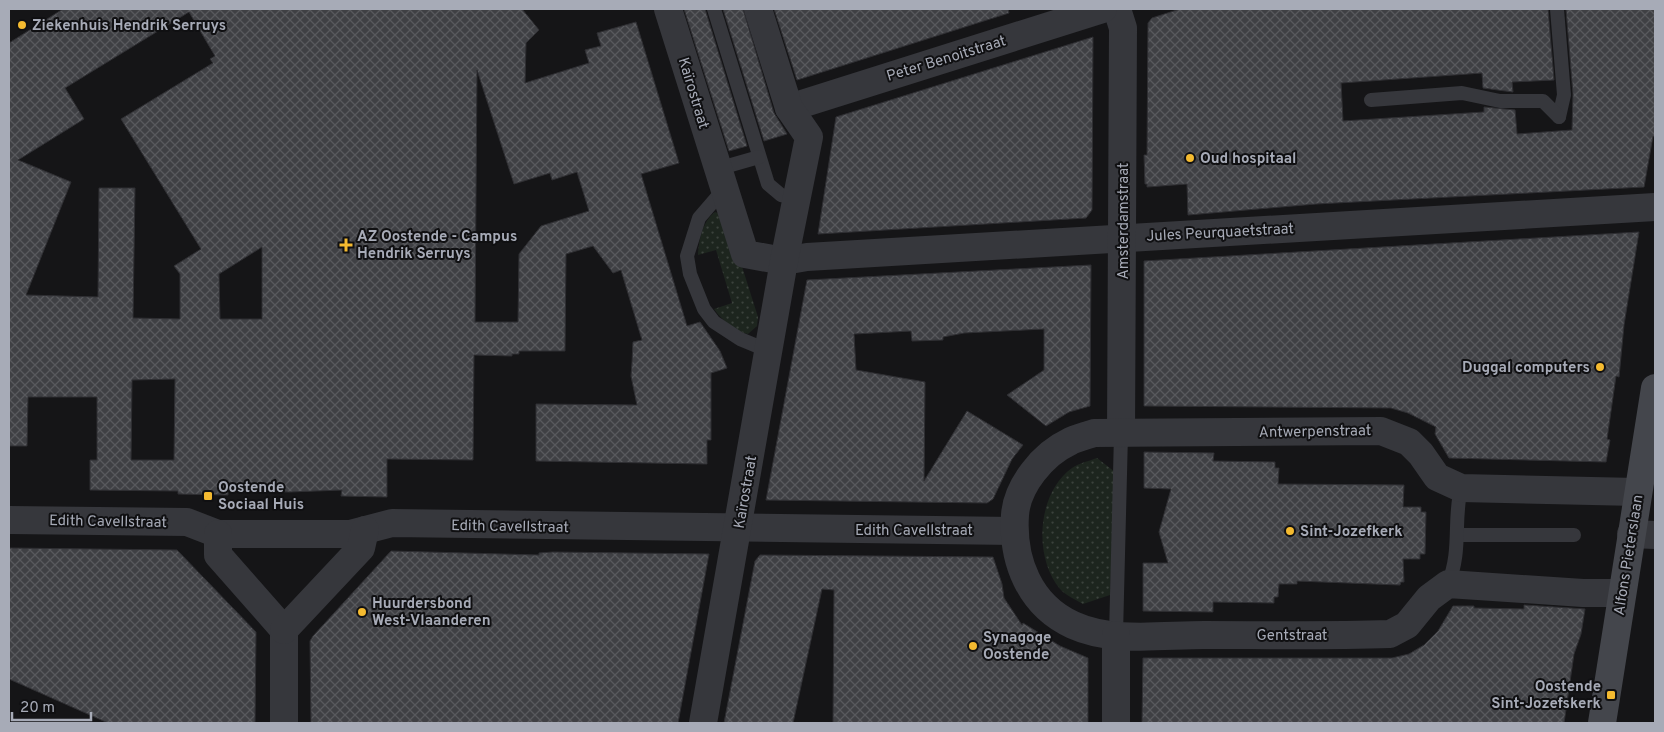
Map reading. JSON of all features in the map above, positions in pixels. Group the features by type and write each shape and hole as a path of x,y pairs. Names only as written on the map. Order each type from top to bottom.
{"street":[{"name":"Kaïrostraat","path":"668,9 745,254 784,261"},
{"name":"Kaïrostraat","path":"703,723 739,529 784,261 809,137 789,108 758,9"},
{"name":"Peter Benoitstraat","path":"789,108 1103,9"},
{"name":"Amsterdamstraat","path":"1116,9 1123,28 1121,434"},
{"name":"Jules Peurquaetstraat","path":"784,261 807,257 1655,207"},
{"name":"Alfons Pieterslaan","path":"1602,723 1622,592 1643,534 1637,492 1655,388"},
{"name":"Antwerpenstraat","path":"1014,531 1016,504 1029,479 1044,459 1068,442 1094,433 1381,431 1409,442 1421,454 1437,477 1461,488 1637,492"},
{"name":"Edith Cavellstraat","path":"9,520 187,522 218,534 350,534 392,523 739,529 1014,531"},
{"path":"284,630 361,548 365,530"},
{"name":"Gentstraat","path":"1014,531 1016,554 1027,581 1043,604 1072,625 1094,632 1116,635 1390,634 1407,625 1429,598 1448,584"},
{"path":"218,534 218,556 284,630 284,723"},
{"path":"1448,584 1583,593 1622,592"},
{"path":"1116,635 1116,723"}],"lane":[{"path":"714,9 768,184 781,195 798,198"},
{"path":"1371,100 1462,93 1500,100 1543,101 1559,117 1564,95 1557,9"},
{"path":"759,157 720,179 699,218 687,256 690,274 704,309 714,322 740,339 769,350"},
{"path":"1116,635 1121,434"},
{"path":"1448,584 1455,566 1457,506 1461,488"},
{"path":"1457,534 1574,535"}],"shaded area":[{"path":"715,212 726,216 758,317 757,326 748,334 738,331 729,325 714,309 732,303 716,250 698,255 700,237 704,226"},
{"path":"1097,458 1115,472 1110,595 1083,604 1062,591 1051,576 1043,543 1043,526 1046,509 1060,479 1075,466"}],"building":[{"name":"AZ Oostende - Campus Hendrik Serruys","path":"63,9 522,9 539,30 526,43 525,83 589,63 585,50 601,46 597,33 636,22 679,163 641,174 687,326 700,322 720,351 727,368 711,373 711,440 707,440 707,464 536,461 536,404 637,405 631,376 633,342 642,340 621,270 613,273 593,246 566,254 565,351 519,351 519,354 512,354 512,356 474,355 473,460 387,459 387,497 341,496 342,490 289,492 228,490 228,495 178,494 178,491 90,490 90,460 97,460 97,397 28,397 27,446 9,446 9,43","holes":["189,12 215,56 210,59 213,63 121,119 201,249 174,266 180,274 180,319 133,318 135,188 99,188 98,297 26,295 71,182 18,160 84,119 65,88","477,70 514,184 550,173 552,180 577,172 589,211 541,226 519,254 518,322 475,322","262,247 262,319 220,319 219,274","175,379 174,460 131,460 132,380"]},
{"path":"684,9 705,9 747,146 729,151"},
{"path":"723,9 743,9 774,113 787,134 764,141"},
{"path":"774,9 1008,9 1009,13 797,80"},
{"path":"1180,9 1548,9 1554,80 1512,82 1513,92 1483,88 1482,73 1341,83 1343,121 1484,112 1484,107 1515,110 1517,134 1572,130 1573,94 1566,9 1655,9 1655,137 1653,136 1644,187 1316,204 1188,215 1187,184 1147,187 1147,184 1145,184 1144,155 1147,155 1148,23 1152,18"},
{"path":"1093,37 1092,210 1086,218 818,234 836,117"},
{"path":"1639,232 1624,325 1619,377 1616,376 1607,439 1610,440 1606,462 1449,458 1435,434 1436,427 1408,413 1391,408 1144,406 1144,261"},
{"path":"1091,265 1090,406 1069,412 1046,426 1007,395 1044,370 1044,329 964,333 943,337 943,340 912,341 911,331 854,334 856,370 925,382 924,481 967,411 1023,445 1012,459 993,499 987,503 766,500 807,280"},
{"name":"Sint-Jozefkerk","path":"1144,452 1214,453 1213,461 1275,462 1275,468 1279,468 1278,484 1404,485 1403,507 1421,507 1421,512 1426,512 1425,554 1420,554 1420,559 1403,559 1404,582 1401,582 1400,585 1297,581 1297,584 1279,584 1278,597 1274,597 1274,603 1213,602 1213,612 1143,611 1143,563 1168,563 1159,532 1171,489 1144,488"},
{"path":"9,548 177,550 256,632 255,723 108,723 9,679"},
{"path":"391,551 539,555 539,553 553,552 709,554 678,723 311,723 310,641"},
{"path":"760,555 993,557 1002,584 1004,598 1022,625 1023,623 1060,646 1088,658 1088,723 833,723 834,590 822,589 793,723 724,723 755,561"},
{"path":"1524,605 1585,609 1581,634 1574,654 1564,723 1142,723 1143,658 1392,658 1409,654 1424,645 1438,631 1453,606 1524,609"}],"place":[{"name":"Ziekenhuis Hendrik Serruys","path":"22,25"},
{"name":"Oud hospitaal","path":"1190,158"},
{"name":"AZ Oostende - Campus Hendrik Serruys","path":"346,245"},
{"name":"Duggal computers","path":"1600,367"},
{"name":"Oostende Sociaal Huis","path":"208,496"},
{"name":"Sint-Jozefkerk","path":"1290,531"},
{"name":"Huurdersbond West-Vlaanderen","path":"362,612"},
{"name":"Synagoge Oostende","path":"973,646"},
{"name":"Oostende Sint-Jozefskerk","path":"1611,695"}]}
